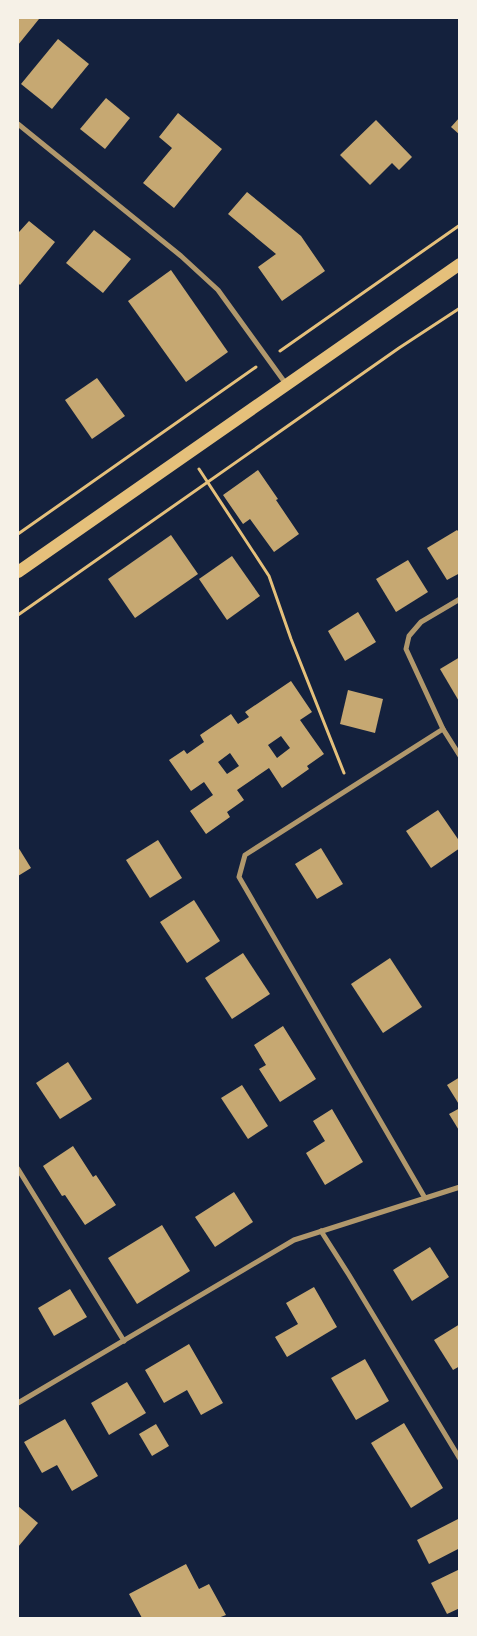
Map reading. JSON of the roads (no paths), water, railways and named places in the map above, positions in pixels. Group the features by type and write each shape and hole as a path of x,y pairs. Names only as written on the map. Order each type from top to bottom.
{"main road":[{"path":"18,572 460,264"}],"street":[{"path":"18,124 181,256 218,290 287,384"},
{"path":"460,599 421,622 409,636 406,649 443,729 460,756"},
{"path":"425,1198 239,877 245,855 443,729"},
{"path":"18,1169 124,1340"},
{"path":"18,1403 294,1240 460,1188"},
{"path":"321,1231 460,1459"}]}
